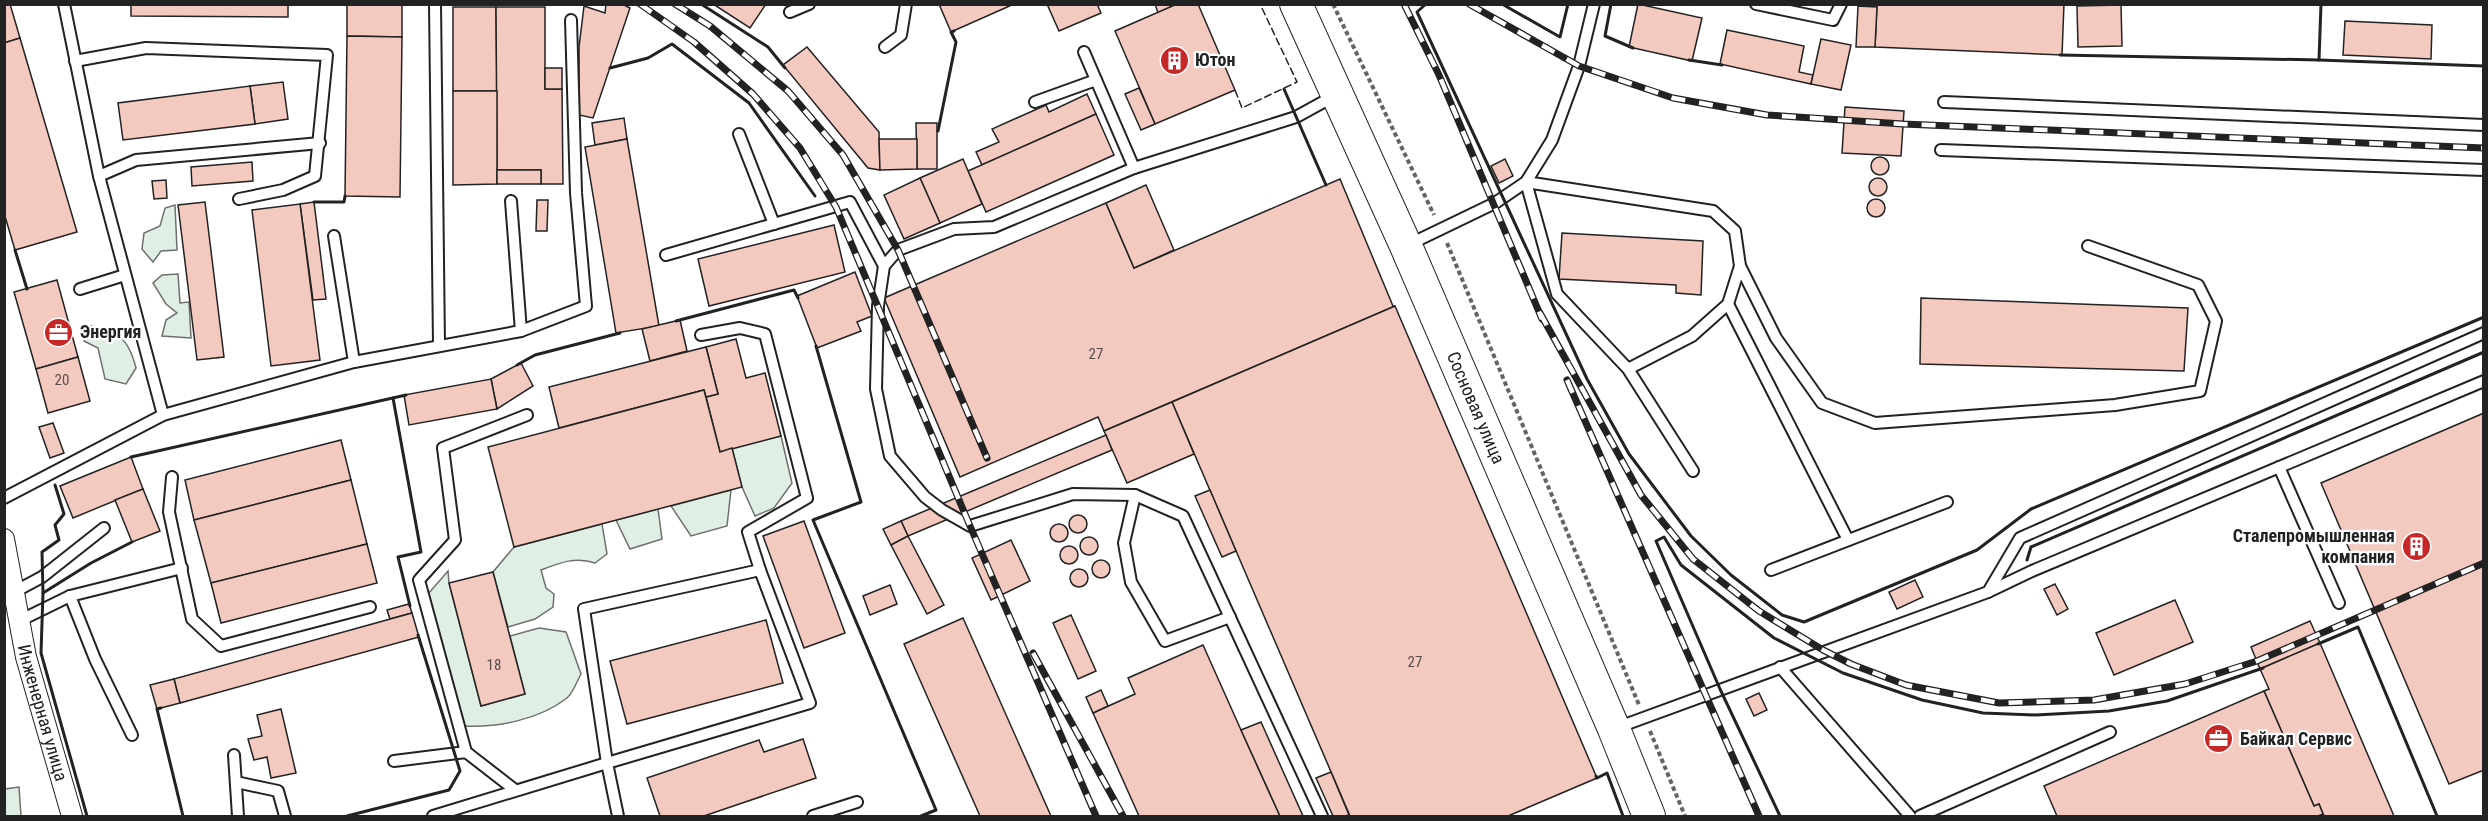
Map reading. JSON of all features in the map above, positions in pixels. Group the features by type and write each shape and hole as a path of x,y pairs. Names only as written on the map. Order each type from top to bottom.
{"main road":[{"name":"Сосновая улица","path":"1296,4 1406,246 1614,729 1649,816"}],"street":[{"name":"Инженерная улица","path":"4,539 26,657 72,816"}],"lane":[{"path":"64,4 99,176 163,415"},
{"path":"435,4 440,345"},
{"path":"790,12 809,4"},
{"path":"885,47 901,35 906,4"},
{"path":"1406,246 1495,203 1526,182 1552,140 1579,66 1594,4"},
{"path":"1756,4 1833,20 1841,4"},
{"path":"4,498 163,415 354,362 521,332 586,306 576,193 570,20"},
{"path":"75,61 146,48 327,56 315,176 283,190 239,199"},
{"path":"1084,52 1134,168"},
{"path":"1035,102 1096,81"},
{"path":"1322,816 1183,516 1135,495 1073,494 970,526 925,497 890,456 876,389 878,306 884,266 898,250 954,229 994,227 1134,168 1296,117 1338,94"},
{"path":"1944,102 2484,125"},
{"path":"739,134 774,224"},
{"path":"99,176 135,160 320,143"},
{"path":"1941,150 2484,170"},
{"path":"1526,182 1713,211 1735,231 1740,266 1776,338 1822,403 1875,423 2115,405 2200,391 2216,321 2198,285 2088,246"},
{"path":"1526,182 1557,294 1628,369 1693,471"},
{"path":"511,201 521,332"},
{"path":"666,255 850,202 884,266"},
{"path":"334,236 354,362"},
{"path":"1628,369 1692,336 1728,304 1740,266"},
{"path":"80,289 125,275"},
{"path":"1728,304 1848,540"},
{"path":"434,816 810,703 748,532 807,498 765,334 740,328 701,335"},
{"path":"1988,592 2020,538 2484,333"},
{"path":"1614,729 1988,592 2032,571 2484,381"},
{"path":"515,790 466,752 418,580 455,540 443,448 528,415"},
{"path":"2279,467 2339,603"},
{"path":"172,477 170,512 192,619 221,646 370,607"},
{"path":"1135,495 1124,543 1131,582 1166,641 1230,617"},
{"path":"1771,570 1947,501"},
{"path":"14,592 42,577 104,528"},
{"path":"19,621 70,596 182,568"},
{"path":"618,816 606,763 584,609 760,570"},
{"path":"70,596 95,659 132,735"},
{"path":"1780,667 1910,816"},
{"path":"1920,816 2110,732"},
{"path":"394,761 466,752"},
{"path":"234,755 238,816"},
{"path":"236,782 278,791 285,816"},
{"path":"813,816 857,802"}],"path":[{"path":"1333,4 1442,229 1685,816"}],"green space":[{"path":"175,205 177,250 161,251 153,262 142,249 144,233 160,226 165,208"},
{"path":"178,274 180,303 189,302 191,338 162,336 166,320 177,313 166,304 153,283 162,275"},
{"path":"86,325 113,333 125,342 136,368 126,384 105,379 98,348 84,341"},
{"path":"781,436 792,483 774,508 755,516 742,487 732,448"},
{"path":"731,490 727,526 691,536 671,506"},
{"path":"658,509 662,539 630,549 616,520"},
{"path":"602,524 607,554 595,563 574,560 541,570 546,588 554,594 553,607 535,619 508,627 493,572 514,547"},
{"path":"448,571 449,583 481,706 525,694 510,636 539,628 566,632 581,674 567,698 544,712 518,721 464,726 428,594"},
{"path":"19,787 21,816 5,816 5,789"}],"building":[{"path":"4,4 10,4 20,38 4,43"},
{"path":"131,4 288,4 288,17 131,16"},
{"path":"347,4 402,4 402,37 347,36"},
{"path":"606,4 622,4 630,8 593,118 579,115 579,47 584,6 605,13"},
{"path":"713,4 766,4 750,28"},
{"path":"939,4 1014,4 951,32"},
{"path":"1047,4 1097,4 1101,13 1059,31"},
{"path":"1155,4 1177,4 1158,13"},
{"name":"Ютон","path":"1177,4 1198,4 1235,90 1155,124 1115,31"},
{"path":"1638,4 1702,18 1692,61 1629,47"},
{"path":"1877,4 2064,4 2062,55 1875,47"},
{"path":"2121,5 2122,46 2078,47 2077,6"},
{"path":"1858,6 1877,7 1875,47 1856,47"},
{"path":"453,7 496,7 497,91 453,91"},
{"path":"496,7 545,7 545,89 562,89 563,184 541,184 541,170 497,170"},
{"path":"2345,21 2432,25 2431,59 2343,55"},
{"path":"1727,30 1804,46 1799,72 1813,75 1811,84 1720,64"},
{"path":"347,36 402,37 400,197 345,196"},
{"path":"20,38 77,232 15,250 4,213 4,43"},
{"path":"1821,39 1851,45 1841,90 1811,84"},
{"path":"807,47 879,132 880,170 868,168 783,65"},
{"path":"545,68 562,68 562,89 545,89"},
{"path":"283,82 288,119 255,124 250,86"},
{"path":"250,86 255,124 123,140 118,103"},
{"path":"1139,88 1155,124 1141,130 1125,94"},
{"path":"453,91 497,91 497,184 453,185"},
{"path":"1087,94 1096,114 982,165 976,152 999,142 992,129 1046,105 1049,112"},
{"path":"1845,107 1904,111 1901,156 1842,153"},
{"path":"1096,114 1114,155 986,212 968,171"},
{"path":"624,118 627,139 595,145 592,123"},
{"path":"916,123 937,123 937,169 917,169"},
{"path":"627,139 659,326 616,333 585,147"},
{"path":"879,139 917,139 917,169 880,170"},
{"path":"1880,157 1886,160 1889,166 1886,172 1880,175 1874,172 1871,166 1874,160"},
{"path":"963,159 982,204 940,223 920,178"},
{"path":"1505,159 1513,176 1499,183 1491,166"},
{"path":"252,162 253,181 192,186 191,167"},
{"path":"497,170 541,170 541,184 497,184"},
{"path":"920,178 940,223 904,239 884,195"},
{"path":"1878,178 1884,181 1887,187 1884,193 1878,196 1872,193 1869,187 1872,181"},
{"path":"1340,179 1393,306 1395,306 1104,431 1098,417 960,477 884,298 1106,203 1134,268"},
{"path":"166,180 167,198 154,199 152,181"},
{"path":"1146,185 1174,250 1134,268 1106,203"},
{"path":"1876,199 1882,202 1885,208 1882,214 1876,217 1870,214 1867,208 1870,202"},
{"path":"537,200 548,200 547,231 536,231"},
{"path":"205,202 224,357 197,360 178,205"},
{"path":"314,202 326,299 313,300 300,204"},
{"path":"300,204 320,360 271,366 252,210"},
{"path":"834,225 845,272 709,306 698,259"},
{"path":"1562,233 1703,241 1701,295 1676,293 1676,285 1559,279"},
{"path":"855,272 872,316 857,322 861,331 817,348 797,296"},
{"path":"57,280 78,357 36,369 14,292"},
{"path":"1921,298 2188,308 2184,371 1920,364"},
{"path":"1395,306 1597,778 1508,816 1350,816 1172,402"},
{"path":"680,320 687,351 650,361 642,329"},
{"path":"736,339 746,378 765,373 781,436 720,452 706,397 718,394 706,347"},
{"path":"706,347 718,394 706,397 704,390 559,428 549,387"},
{"path":"78,357 90,401 48,413 36,369"},
{"path":"521,363 533,386 497,409 491,379"},
{"path":"491,379 497,409 409,425 404,395"},
{"path":"704,390 720,452 732,448 742,487 514,547 488,447"},
{"path":"1172,402 1194,454 1127,483 1104,431"},
{"name":"Сталепромышленная компания","path":"2484,413 2484,770 2449,784 2321,483"},
{"path":"53,423 64,453 50,458 39,427"},
{"path":"1106,435 1112,450 908,536 901,521"},
{"path":"341,440 351,480 194,520 185,480"},
{"path":"131,457 143,489 73,518 60,486"},
{"path":"351,480 367,544 211,583 194,520"},
{"path":"143,489 160,531 132,542 115,500"},
{"path":"1210,490 1236,551 1222,557 1195,496"},
{"path":"1078,515 1084,518 1087,524 1084,530 1078,533 1072,530 1069,524 1072,518"},
{"path":"804,521 845,633 804,648 763,536"},
{"path":"901,521 908,536 891,545 883,529"},
{"path":"1059,524 1065,527 1068,533 1065,539 1059,542 1053,539 1050,533 1053,527"},
{"path":"908,536 944,605 927,614 891,545"},
{"path":"1089,537 1095,540 1098,546 1095,552 1089,555 1083,552 1080,546 1083,540"},
{"path":"1011,540 1030,581 991,600 972,558"},
{"path":"367,544 377,583 221,623 211,583"},
{"path":"1069,546 1075,549 1078,555 1075,561 1069,564 1063,561 1060,555 1063,549"},
{"path":"1101,560 1107,563 1110,569 1107,575 1101,578 1095,575 1092,569 1095,563"},
{"path":"1079,569 1085,572 1088,578 1085,584 1079,587 1073,584 1070,578 1073,572"},
{"path":"493,572 525,694 481,706 449,583"},
{"path":"1915,580 1923,597 1897,609 1889,592"},
{"path":"2055,584 2068,609 2057,615 2044,589"},
{"path":"890,585 897,604 870,615 863,596"},
{"path":"2175,600 2193,642 2114,675 2096,633"},
{"path":"409,604 412,613 390,619 387,610"},
{"path":"412,613 419,637 180,703 174,679"},
{"path":"1071,615 1096,671 1078,679 1053,623"},
{"path":"963,618 1051,816 980,816 904,644"},
{"path":"766,620 783,683 627,724 610,661"},
{"path":"2310,621 2320,643 2260,669 2251,647"},
{"path":"2320,643 2394,816 2324,816 2319,804 2314,806 2264,691 2269,689 2260,669"},
{"path":"1203,645 1280,816 1139,816 1093,713 1135,694 1128,678"},
{"path":"174,679 180,703 157,709 150,685"},
{"path":"1101,690 1108,706 1093,713 1086,697"},
{"name":"Байкал Сервис","path":"2264,691 2314,806 2319,804 2323,814 2318,816 2057,816 2044,786"},
{"path":"1759,693 1767,710 1754,716 1746,699"},
{"path":"281,709 296,773 271,778 267,757 254,760 248,739 262,736 257,715"},
{"path":"1261,722 1303,816 1280,816 1241,730"},
{"path":"803,739 816,778 704,816 660,816 647,778 759,740 764,752"},
{"path":"1331,772 1349,815 1333,816 1316,778"}],"railway":[{"path":"640,4 694,42 753,94 800,148 836,207 970,526 1096,816"},
{"path":"675,4 710,26 788,91 843,155 898,250 987,458"},
{"path":"1404,4 1439,75 1542,319"},
{"path":"1469,4 1579,66 1673,98 1767,115 1903,124 2484,148"},
{"path":"1540,313 1641,495 1693,559 1759,611 1823,650 1851,664 1906,685 1999,703 2094,700 2185,684 2257,661 2484,563"},
{"path":"1567,380 1759,816"},
{"path":"1033,653 1123,816"}],"fence":[{"path":"1235,90 1242,108 1297,82 1260,4"}],"wall":[{"path":"701,4 768,47 785,68"},
{"path":"1426,4 1417,12 1587,379 1629,454 1691,536 1731,575 1782,615 1804,622 1977,550 2031,509 2484,317"},
{"path":"1502,4 1560,37 1568,4"},
{"path":"1611,4 1605,36 1633,48"},
{"path":"2319,60 2321,4"},
{"path":"938,131 956,42 951,32 954,31"},
{"path":"610,68 648,58 672,44 749,103 815,196"},
{"path":"2060,55 2484,66"},
{"path":"1689,60 1722,65"},
{"path":"1284,89 1326,185"},
{"path":"314,202 344,202 345,196"},
{"path":"15,250 27,289"},
{"path":"676,321 794,290 798,298"},
{"path":"517,365 535,355 620,333"},
{"path":"816,346 861,502 813,520 936,810 921,816"},
{"path":"2027,560 2031,547 2484,352"},
{"path":"131,457 406,395"},
{"path":"393,398 421,552 398,557 410,606"},
{"path":"55,485 64,514 55,525 59,540 42,552 41,653 87,816"},
{"path":"1780,816 1720,689 1656,541 1664,537 1681,565 1774,638 1843,673 1922,700 1983,713 2036,715 2109,711 2167,701 2263,668"},
{"path":"43,593 91,563 132,542"},
{"path":"2318,644 2358,627 2437,816"},
{"path":"347,816 449,790 460,771 418,635"},
{"path":"161,708 157,709 183,816"},
{"path":"1596,776 1597,778 1607,773 1623,816"}],"place":[{"name":"Ютон","path":"1174,60"},
{"name":"Энергия","path":"59,332"},
{"name":"Сталепромышленная компания","path":"2416,546"},
{"name":"Байкал Сервис","path":"2219,739"}]}
